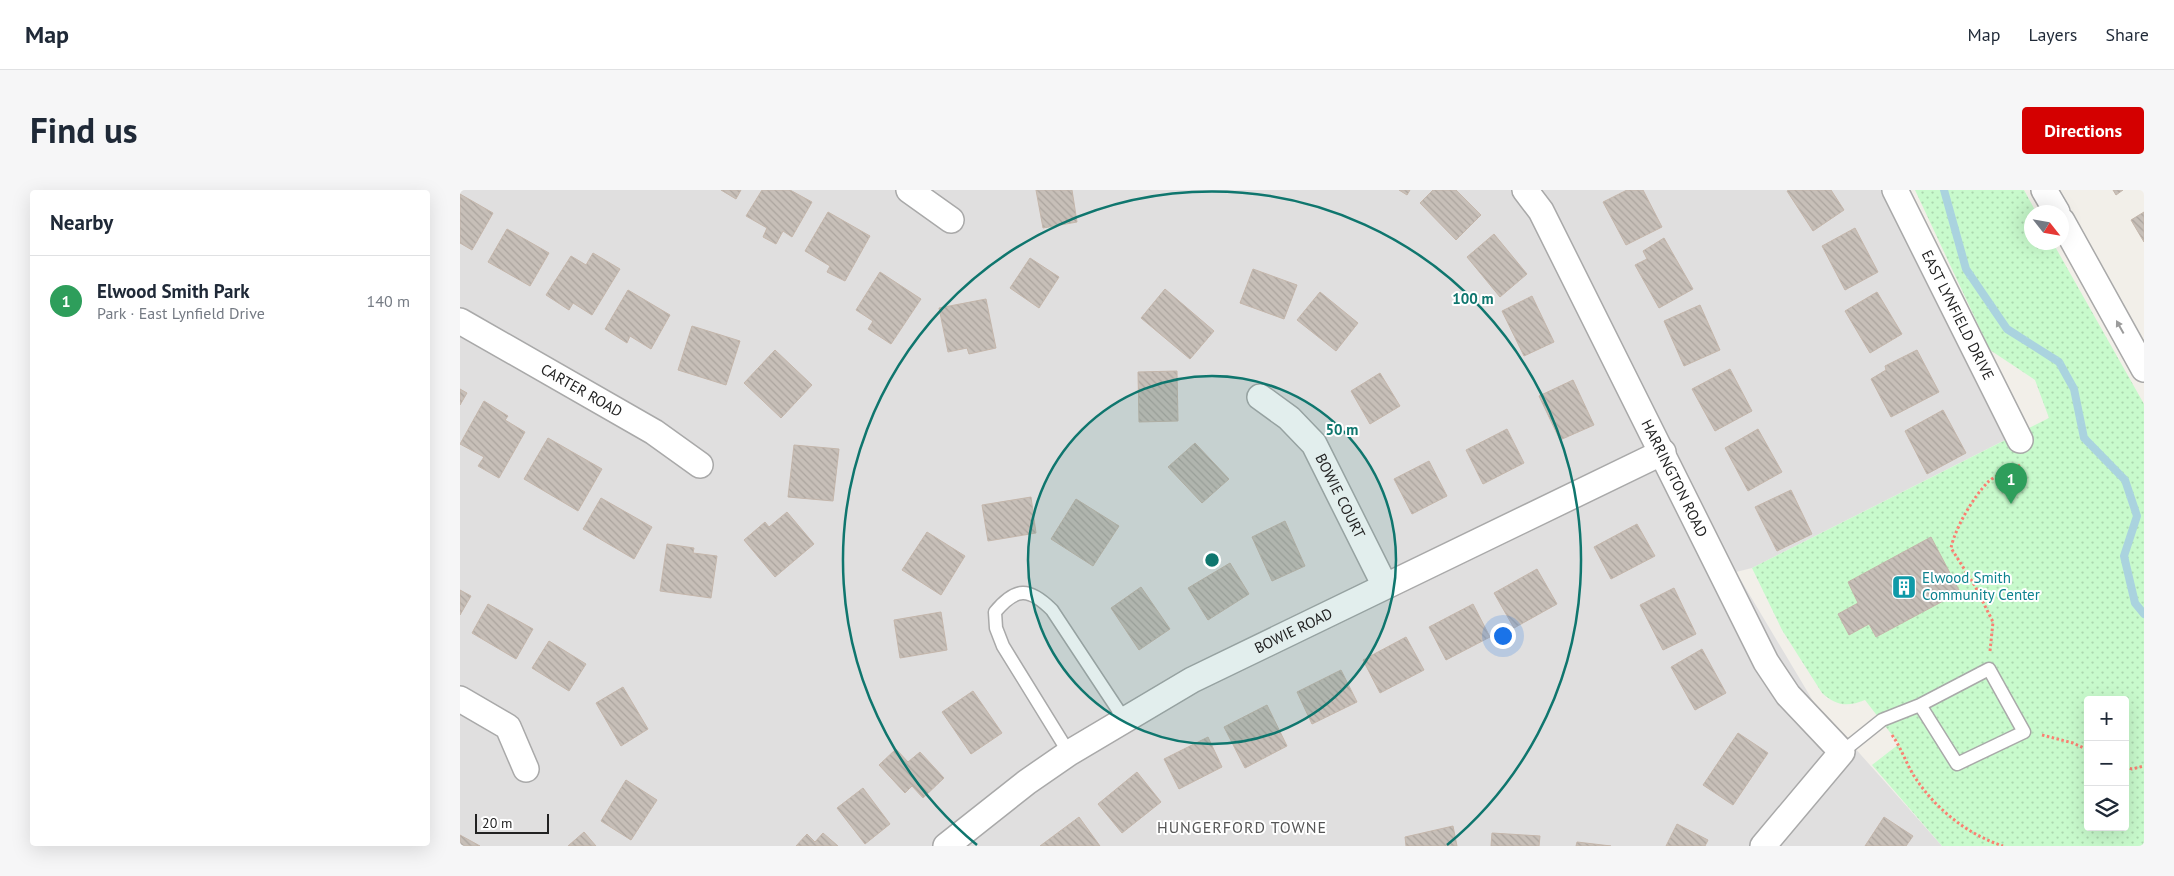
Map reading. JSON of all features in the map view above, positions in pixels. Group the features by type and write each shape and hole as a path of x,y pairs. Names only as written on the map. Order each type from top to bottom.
{"street":[{"path":"909,190 951,220"},
{"name":"HARRINGTON ROAD","path":"1525,190 1541,211 1663,452 1766,662 1788,695 1842,752"},
{"name":"EAST LYNFIELD DRIVE","path":"1895,190 2020,439"},
{"path":"2044,190 2053,205"},
{"path":"2069,234 2144,369"},
{"name":"CARTER ROAD","path":"460,321 654,432 700,464"},
{"name":"BOWIE COURT","path":"1260,397 1289,418 1314,444 1385,586"},
{"name":"BOWIE ROAD","path":"946,846 1027,782 1069,753 1192,680 1663,452"},
{"path":"460,699 508,727 526,769"},
{"path":"1763,846 1842,752"}],"lane":[{"path":"1069,753 1003,646 996,628 995,612 1007,597 1025,592 1041,599 1052,610 1124,719"},
{"path":"1842,752 1882,720 1920,705 1989,669 2024,732 1956,764 1920,705"}],"path":[{"path":"1989,669 1993,622 1975,586 1951,548 1953,539 1968,511 1989,481 2027,461 2030,448 2020,439"},
{"path":"1882,720 1899,745 1915,778 1935,804 1961,826 1990,842 2003,846"},
{"path":"2024,732 2073,742 2084,748"},
{"path":"2129,768 2144,766"}],"shaded area":[{"path":"460,190 1882,190 2005,440 1752,568 1736,572 1813,701 1942,846 460,846"}],"green space":[{"path":"1915,190 2024,190 2032,205 2024,205 2024,250 2057,250 2144,404 2144,846 1942,846 1872,765 1899,744 1865,700 1853,704 1842,704 1832,701 1822,693 1782,630 1752,568 2049,418 2035,380 1990,350"}],"building":[{"path":"721,190 741,190 736,199"},
{"path":"762,190 790,190 812,202 792,237 783,231 776,244 763,237 767,228 746,216"},
{"path":"1036,190 1072,190 1077,222 1043,228"},
{"path":"1399,190 1410,190 1407,195"},
{"path":"1433,190 1456,190 1481,215 1456,240 1420,203"},
{"path":"1627,190 1643,190 1662,227 1626,245 1603,202"},
{"path":"1831,190 1844,210 1813,231 1787,191"},
{"path":"2113,190 2123,190 2116,195"},
{"path":"460,194 493,213 472,250 460,243"},
{"path":"828,212 870,236 845,281 827,272 830,266 805,251"},
{"path":"2144,212 2144,242 2131,220"},
{"path":"1855,228 1878,272 1845,290 1822,246"},
{"path":"507,229 549,253 530,286 488,262"},
{"path":"1494,234 1527,274 1500,297 1467,257"},
{"path":"1664,238 1693,289 1659,308 1635,265 1647,259 1643,251"},
{"path":"593,253 620,269 592,315 573,303 569,310 546,295 571,256 586,265"},
{"path":"1030,258 1059,277 1039,308 1010,288"},
{"path":"1253,269 1297,285 1284,319 1240,303"},
{"path":"880,272 921,299 891,344 868,329 873,321 856,310"},
{"path":"1165,289 1214,331 1190,359 1141,318"},
{"path":"628,290 670,315 651,349 630,336 627,343 605,329"},
{"path":"1320,292 1358,323 1336,351 1297,320"},
{"path":"1877,292 1902,334 1870,353 1845,311"},
{"path":"1532,296 1554,342 1524,356 1502,311"},
{"path":"986,299 996,348 969,354 967,348 948,352 939,308"},
{"path":"1700,305 1720,350 1684,366 1664,321"},
{"path":"692,326 740,341 726,385 678,370"},
{"path":"775,350 812,385 781,418 744,383"},
{"path":"1917,350 1939,392 1891,417 1871,379 1886,370 1885,366"},
{"path":"1730,369 1752,411 1715,431 1692,389"},
{"path":"1177,371 1178,421 1139,422 1138,372"},
{"path":"1380,373 1400,406 1370,424 1351,391"},
{"path":"1573,380 1594,425 1560,440 1539,396"},
{"path":"460,389 467,393 460,405"},
{"path":"484,401 508,416 505,420 525,432 499,478 478,466 484,457 460,444"},
{"path":"1943,410 1966,453 1927,474 1905,431"},
{"path":"1507,429 1524,463 1483,484 1466,450"},
{"path":"1758,429 1782,472 1748,491 1725,448"},
{"path":"548,438 602,469 578,511 524,479"},
{"path":"1195,443 1229,479 1202,503 1168,467"},
{"path":"794,445 839,449 833,501 788,497"},
{"path":"1429,461 1447,496 1412,514 1394,479"},
{"path":"1791,490 1812,534 1777,551 1755,507"},
{"path":"1031,497 1036,533 988,541 982,505"},
{"path":"601,498 652,527 634,559 583,529"},
{"path":"1076,499 1119,526 1093,566 1051,539"},
{"path":"787,512 814,544 775,577 744,540 765,522 769,527"},
{"path":"1285,521 1305,566 1272,581 1252,537"},
{"path":"1637,524 1655,556 1611,579 1594,547"},
{"path":"927,532 965,556 941,595 902,570"},
{"name":"Elwood Smith Community Center","path":"1931,537 1960,592 1876,637 1869,624 1849,635 1838,614 1858,603 1848,582"},
{"path":"667,544 694,548 693,553 717,556 711,598 660,591"},
{"path":"1230,563 1249,594 1208,620 1188,588"},
{"path":"1537,569 1557,604 1514,628 1494,593"},
{"path":"1141,587 1170,629 1139,650 1111,608"},
{"path":"1674,588 1696,634 1663,650 1640,605"},
{"path":"460,590 471,596 460,615"},
{"path":"488,604 533,629 516,659 472,633"},
{"path":"1473,604 1490,637 1446,660 1429,627"},
{"path":"941,612 947,650 900,658 894,620"},
{"path":"1406,637 1424,670 1380,693 1363,660"},
{"path":"549,641 586,664 569,691 532,668"},
{"path":"1702,649 1726,693 1695,710 1671,667"},
{"path":"1341,670 1357,702 1312,724 1297,692"},
{"path":"623,687 648,729 621,746 596,703"},
{"path":"973,691 1002,733 971,754 942,712"},
{"path":"1267,705 1287,746 1245,768 1224,727"},
{"path":"1738,733 1768,753 1733,805 1703,785"},
{"path":"1208,737 1222,767 1179,789 1164,759"},
{"path":"896,749 908,762 920,752 944,778 923,798 912,786 905,793 879,765"},
{"path":"1137,772 1161,802 1122,833 1098,804"},
{"path":"626,780 657,800 631,840 601,821"},
{"path":"863,788 890,824 865,844 837,808"},
{"path":"1079,817 1100,846 1040,846"},
{"path":"1884,817 1913,836 1906,846 1865,846"},
{"path":"1677,824 1708,840 1705,846 1666,846"},
{"path":"1453,826 1457,846 1406,846 1405,837"},
{"path":"584,832 596,846 568,846"},
{"path":"823,833 838,846 796,846 807,834 815,842"},
{"path":"1492,833 1540,836 1539,846 1491,846"},
{"path":"460,835 480,846 460,846"},
{"path":"1577,842 1611,846 1576,846"}],"waterway":[{"path":"1944,190 1966,269 2007,329 2059,362 2074,389 2084,438 2125,480 2137,516 2124,556 2135,603 2144,614"}],"place":[{"name":"Elwood Smith Park","path":"2011,504"},
{"name":"Elwood Smith Community Center","path":"1904,587"}],"district":[{"name":"HUNGERFORD TOWNE","path":"1242,827"}]}
